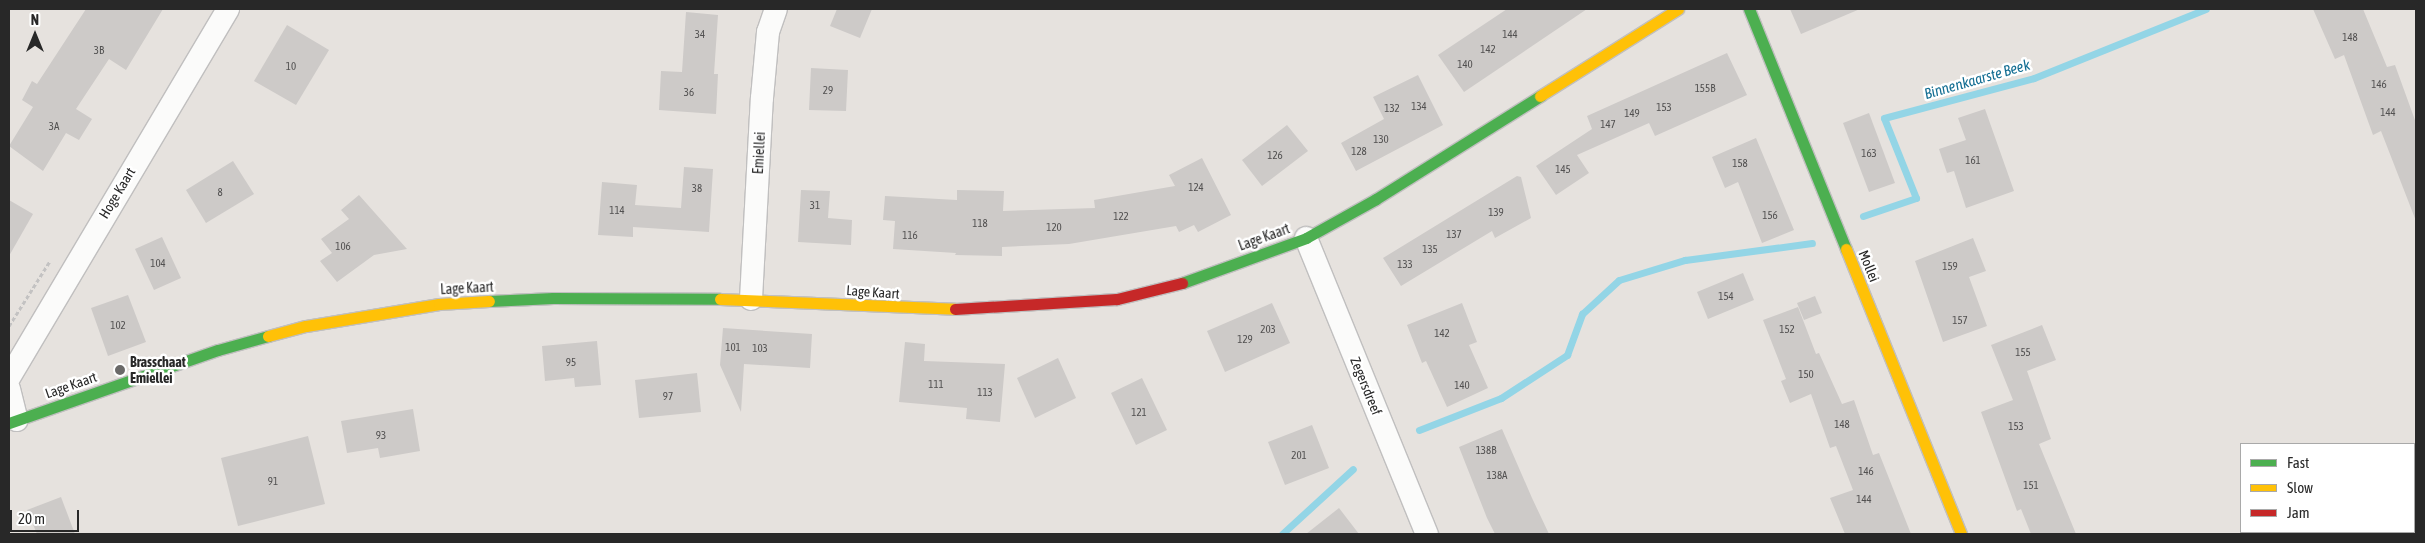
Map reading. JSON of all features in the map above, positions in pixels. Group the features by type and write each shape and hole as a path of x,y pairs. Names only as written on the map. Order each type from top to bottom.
{"street":[{"name":"Hoge Kaart","path":"9,378 40,321 228,9"},
{"name":"Emiellei","path":"750,299 762,98 768,32 776,9"},
{"name":"Lage Kaart","path":"13,421 218,350 306,326 439,304 553,298 750,299 922,310 1024,307 1117,299 1172,287 1306,238 1376,199 1678,9"},
{"name":"Mollei","path":"1750,9 1961,534"},
{"name":"Zegersdreef","path":"1306,238 1426,534"},
{"path":"9,389 13,421"}],"building":[{"path":"86,9 163,9 126,70 109,59 76,109 92,119 79,140 66,133 43,171 9,146 33,107 22,100 32,81 37,84"},
{"path":"837,9 872,9 860,38 830,26"},
{"path":"1507,9 1587,9 1464,92 1438,55"},
{"path":"1790,9 1860,9 1801,34"},
{"path":"2313,9 2363,9 2387,67 2395,65 2416,123 2416,221 2381,131 2373,135 2344,55 2335,59"},
{"path":"686,12 718,15 714,74 718,74 716,114 659,110 661,71 682,72"},
{"path":"287,25 329,50 296,105 254,81"},
{"path":"1727,53 1747,95 1655,136 1649,123 1577,155 1589,173 1556,195 1536,166 1592,129 1587,116"},
{"path":"811,68 848,70 846,111 809,110"},
{"path":"1418,75 1443,125 1356,171 1341,143 1384,119 1373,97"},
{"path":"1985,109 2014,191 1966,208 1954,171 1947,173 1939,149 1966,140 1958,118"},
{"path":"1869,113 1895,183 1869,192 1843,123"},
{"path":"1287,125 1308,151 1262,186 1242,160"},
{"path":"1756,138 1794,230 1762,243 1738,182 1725,188 1712,157"},
{"path":"1202,158 1231,215 1198,232 1194,225 1179,232 1176,226 1069,244 1002,247 1002,256 955,255 956,253 893,249 895,221 883,220 885,196 957,200 957,190 1004,191 1003,211 1095,208 1094,200 1175,186 1169,175"},
{"path":"233,161 254,194 206,223 186,190"},
{"path":"684,167 713,169 709,232 633,227 633,237 598,235 602,182 637,185 635,205 681,208"},
{"path":"1517,176 1521,177 1531,218 1495,238 1492,231 1401,286 1383,258"},
{"path":"801,190 830,191 828,218 852,220 851,245 798,242"},
{"path":"359,195 407,249 374,255 337,282 320,261 332,253 321,239 349,219 341,210"},
{"path":"9,200 33,214 9,256"},
{"path":"162,237 181,278 154,290 135,249"},
{"path":"1973,238 1986,271 1969,277 1987,326 1943,342 1915,261"},
{"path":"1743,273 1754,300 1708,319 1697,292"},
{"path":"128,295 146,342 108,356 91,308"},
{"path":"1815,296 1822,313 1804,320 1797,303"},
{"path":"1272,303 1290,343 1225,372 1207,331"},
{"path":"1462,303 1477,342 1469,345 1488,388 1447,407 1426,361 1422,363 1407,325"},
{"path":"1798,307 1816,354 1819,353 1842,404 1854,400 1873,455 1879,453 1911,534 1845,534 1830,498 1853,490 1836,446 1830,448 1811,394 1790,403 1781,381 1786,379 1763,320"},
{"path":"2042,325 2056,360 2027,371 2051,439 2039,444 2076,534 2031,534 2021,509 2017,511 1981,412 2013,400 1991,345"},
{"path":"723,328 812,334 810,368 744,364 741,412 720,365"},
{"path":"597,341 601,385 575,387 574,378 545,381 542,346"},
{"path":"905,342 925,344 924,361 1005,364 1000,422 966,419 967,408 899,402"},
{"path":"1058,358 1076,398 1035,418 1017,378"},
{"path":"697,373 701,412 639,418 635,380"},
{"path":"1142,378 1167,430 1136,445 1111,393"},
{"path":"413,409 420,451 380,458 378,448 347,453 341,421"},
{"path":"1312,425 1329,468 1285,485 1268,442"},
{"path":"1502,429 1549,534 1495,534 1487,518 1459,447"},
{"path":"308,436 325,504 238,526 221,458"},
{"path":"61,497 75,534 37,534 27,510"},
{"path":"1339,508 1359,534 1306,534"}],"waterway":[{"name":"Binnenkaarste Beek","path":"1863,216 1916,198 1884,118 2034,78 2206,9"},
{"name":"Binnenkaarste Beek","path":"1419,430 1501,398 1567,355 1582,314 1619,280 1685,260 1812,243"},
{"name":"Binnenkaarste Beek","path":"1282,534 1353,469"}],"traffic: fast":[{"path":"1749,9 1846,249"},
{"path":"1182,283 1306,238 1376,199 1540,96"},
{"path":"489,301 553,298 720,299"},
{"path":"9,423 218,350 268,336"}],"traffic: slow":[{"path":"1540,96 1678,9"},
{"path":"1846,249 1961,534"},
{"path":"720,299 955,309"},
{"path":"268,336 306,326 439,304 489,301"}],"traffic: jam":[{"path":"955,309 1117,299 1182,283"}],"place":[{"name":"Brasschaat Emiellei","path":"120,370"}]}
